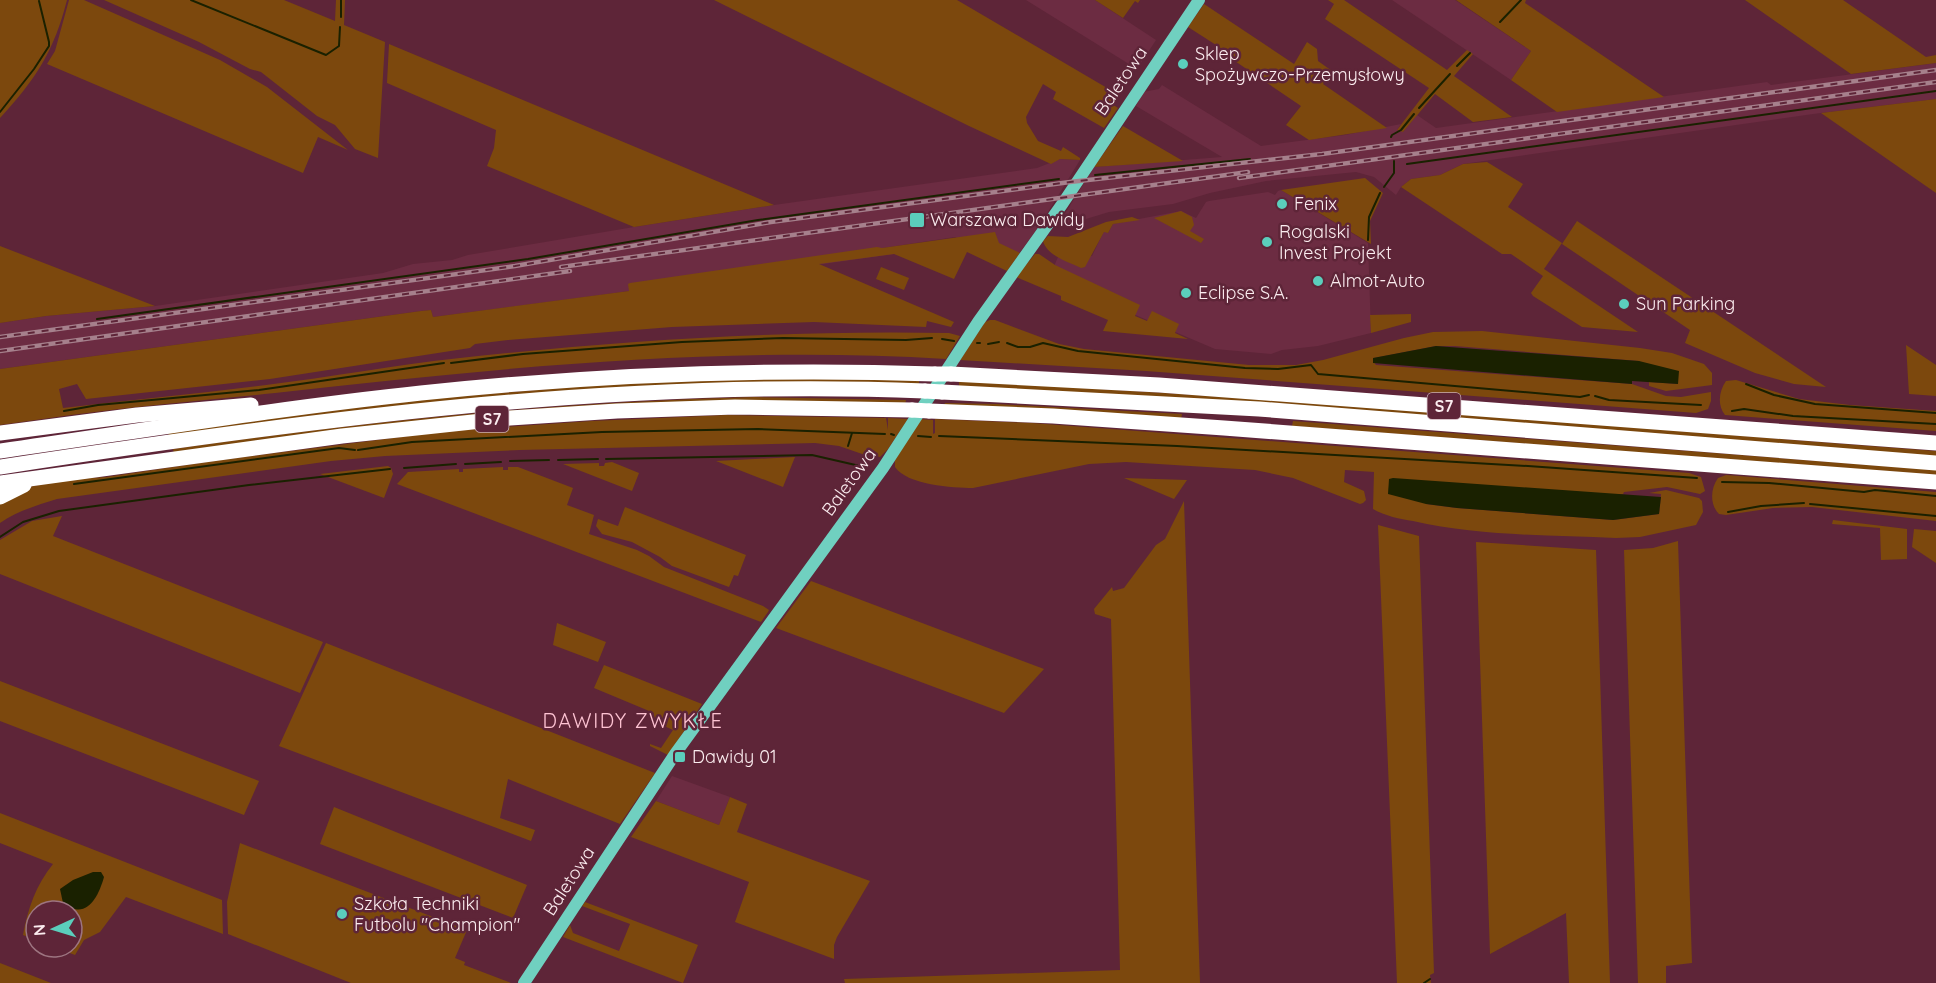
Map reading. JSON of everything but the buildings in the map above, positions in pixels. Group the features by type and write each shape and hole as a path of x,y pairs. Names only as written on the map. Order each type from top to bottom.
{"highway":[{"name":"S7","path":"0,433 137,415 267,403 326,404 455,390 632,376 735,373 951,374 1171,386 1936,443"},
{"path":"0,467 344,418 506,402 709,391 842,389 925,391 1259,409 1936,463"},
{"path":"0,452 326,404"},
{"path":"1178,406 1207,414 1287,427 1311,434"},
{"name":"S7","path":"44,477 342,436 530,416 735,407 912,410 1053,416 1936,482"},
{"path":"0,483 44,477"},
{"path":"0,497 44,477"}],"street":[{"name":"Baletowa","path":"524,983 675,754 883,468 974,329 1063,203 1199,0"}],"shaded area":[{"path":"0,0 67,0 56,34 42,64 0,118"},
{"path":"69,0 84,0 220,60 267,87 348,150 318,137 303,173 47,64 55,51"},
{"path":"104,0 284,0 335,21 336,0 345,0 344,25 385,42 378,158 355,149 335,125 317,116 261,72 250,69 199,42"},
{"path":"714,0 957,0 1119,95 1112,104 1118,108 1104,128 1053,99 1056,92 1043,84 1026,117 1027,123 1038,141 1061,151 1063,147 1080,158 1080,160 1060,159 1051,164"},
{"path":"1026,0 1095,0 1156,40 1137,69"},
{"path":"1095,0 1140,0 1138,3 1135,1 1123,18"},
{"path":"1328,0 1344,0 1447,70 1467,50 1473,54 1454,76 1512,117 1473,122 1435,94 1403,132 1397,130 1429,88 1325,19 1334,4"},
{"path":"1392,0 1455,0 1531,51 1511,80"},
{"path":"1456,0 1526,0 1525,3 1664,97 1557,112 1511,80 1531,51"},
{"path":"1745,0 1843,0 1926,57 1936,55 1936,63 1851,74"},
{"path":"1204,4 1294,64 1307,42 1317,49 1318,61 1332,71 1323,84 1387,128 1309,140 1286,125 1301,106 1226,55 1227,52 1188,27"},
{"path":"389,44 774,205 634,227 487,166 494,148 496,130 387,83"},
{"path":"1936,63 1936,99 1813,114 1463,164 1440,175 1411,179 1401,187 1396,195 1374,177 1356,172 1266,181 1173,204 1109,212 1063,226 1059,223 1094,167 1222,157 1136,106 1143,92 1159,89 1162,85 1261,146 1345,135 1401,124 1397,130 1403,132 1417,115 1436,128 1767,82 1771,85"},
{"path":"1936,99 1936,193 1821,113"},
{"path":"1123,126 1183,161 1094,167"},
{"path":"1060,159 1080,160 1040,225 1012,263 955,237 883,248 894,254 593,296 433,317 431,310 421,311 0,369 0,323 46,316 155,306 383,273 413,264 452,260 468,255 634,227 1037,168"},
{"path":"1487,162 1523,184 1508,207 1562,243 1544,269 1638,332 1582,327 1533,296 1531,293 1543,276 1511,254 1502,254 1401,187 1411,179 1440,175 1463,164"},
{"path":"1365,178 1383,193 1370,221 1371,244 1281,190"},
{"path":"1281,190 1368,243 1371,333 1318,346 1282,350 1271,354 1215,349 1049,278 1058,257 1092,256 1104,231 1108,233 1113,224 1181,211 1196,218 1209,201 1268,192 1275,195"},
{"path":"1181,211 1192,217 1194,225 1190,231 1204,239 1201,243 1154,218"},
{"path":"1132,217 1140,220 1113,224 1108,233 1104,232 1085,267 1081,268 1054,255 1043,241 1048,236 1068,237 1106,222"},
{"path":"1577,221 1826,387 1794,384 1755,373 1685,343 1690,330 1562,244"},
{"path":"995,232 999,243 1020,253 1007,271 967,252 954,279 894,254 819,264 954,322 951,327 927,321 926,327 814,322 672,327 475,344 470,348 270,379 86,399 77,384 59,389 63,408 521,352 643,341 765,335 888,332 949,333 960,336 946,359 862,355 778,355 610,361 442,375 122,409 0,425 0,369 421,311 431,310 433,317 629,291 628,284 630,283"},
{"path":"0,246 155,306 46,316 0,323"},
{"path":"1035,254 1140,305 1135,316 1147,321 1152,311 1179,324 1175,333 1188,339 1103,331 1108,320 1061,300 1061,296 1016,277"},
{"path":"881,267 909,278 904,290 876,279"},
{"path":"1411,314 1411,322 1371,333 1370,315"},
{"path":"990,320 1059,344 1084,349 1249,365 1296,365 1433,332 1482,331 1640,348 1672,353 1704,364 1712,373 1712,385 1666,391 1649,386 1649,382 1678,384 1639,361 1455,346 1436,346 1374,358 1373,361 1376,365 1632,384 1666,396 1681,397 1711,392 1711,401 1708,409 1696,413 1146,371 960,360 985,322"},
{"path":"1906,345 1936,365 1936,396 1909,394"},
{"path":"1436,346 1639,361 1679,371 1678,384 1632,381 1632,384 1373,363 1373,358"},
{"path":"800,378 919,380 919,385 734,384 169,437 168,431 425,399 622,383"},
{"path":"1736,380 1799,399 1936,411 1936,431 1725,415 1720,402 1722,389 1726,381"},
{"path":"959,381 1570,422 1936,451 1936,457 959,386"},
{"path":"754,397 906,400 905,405 781,402 174,454 173,449 463,414 608,403"},
{"path":"945,403 1182,414 1181,419 944,406"},
{"path":"726,415 886,418 888,430 888,418 908,419 880,457 869,454 868,456 839,446 815,443 520,450 385,456 331,461 57,499 20,512 0,523 0,503 18,492 33,486 74,479 106,477 448,431"},
{"path":"920,419 933,420 933,434 935,433 935,419 1032,423 1689,473 1701,477 1705,491 1700,494 1667,487 1624,492 1623,494 1426,504 1613,520 1659,514 1661,494 1649,493 1666,490 1699,498 1702,501 1703,512 1696,525 1640,537 1540,535 1463,530 1398,518 1373,509 1374,472 1345,470 1344,482 1364,491 1366,500 1360,504 1293,478 1255,470 1126,462 1089,464 973,488 943,486 909,478 895,467 895,460"},
{"path":"1293,421 1936,470 1936,475 1292,426"},
{"path":"795,457 783,487 716,461"},
{"path":"612,462 639,473 632,491 563,464 599,463 599,466 604,466 605,463"},
{"path":"388,466 393,474 384,498 320,474"},
{"path":"503,467 503,470 508,470 508,467 518,467 573,488 567,505 594,515 589,534 637,550 664,567 763,606 769,610 768,612 761,622 397,484 408,472 459,469 459,472 463,472 463,469"},
{"path":"1726,475 1936,492 1936,521 1812,507 1773,508 1719,514 1714,506 1712,492 1718,478"},
{"path":"1124,478 1187,480 1174,499"},
{"path":"1389,479 1661,497 1659,514 1613,520 1426,504 1388,494"},
{"path":"1184,501 1200,983 845,983 844,979 1120,970 1111,619 1095,614 1094,609 1112,587 1113,591 1124,588 1156,545 1165,539"},
{"path":"625,507 746,555 738,576 734,575 729,587 672,566 632,542 602,534 596,526 598,519 618,526"},
{"path":"62,516 53,536 323,642 300,693 0,574 0,540 32,521"},
{"path":"1833,520 1907,529 1907,559 1881,560 1880,528 1832,524"},
{"path":"1378,525 1419,536 1434,973 1430,975 1431,983 1397,983"},
{"path":"1914,529 1936,531 1936,563 1912,547"},
{"path":"1678,541 1692,963 1666,966 1666,983 1638,983 1624,550 1653,548"},
{"path":"1476,542 1596,550 1610,983 1569,983 1566,913 1490,954"},
{"path":"811,581 1044,669 1004,713 776,628"},
{"path":"557,623 606,642 598,662 553,645"},
{"path":"326,643 655,773 620,824 508,779 500,818 535,830 531,841 279,746"},
{"path":"604,665 702,704 668,755 650,744 661,748 673,730 651,720 654,713 594,688"},
{"path":"0,681 259,781 244,815 0,721"},
{"path":"672,776 730,797 719,825 656,801"},
{"path":"730,797 747,804 737,832 870,881 837,937 834,945 834,959 735,922 749,882 631,837 656,801 719,825"},
{"path":"334,807 527,885 513,918 320,844"},
{"path":"0,813 222,900 223,934 126,897 100,932 84,940 84,899 33,899 53,864 0,843"},
{"name":"Szkoła Techniki Futbolu \"Champion\"","path":"240,843 467,930 455,958 465,962 464,965 511,983 351,983 228,934 227,902"},
{"path":"93,872 101,872 104,877 94,899 84,908 84,899 62,899 60,889 73,880"},
{"path":"585,902 698,945 683,983 563,937 570,925 573,933 619,951 630,924 582,906"},
{"path":"0,963 51,983 0,983"}],"waterway":[{"path":"191,0 326,55 339,46 340,27"},
{"path":"341,0 341,17"},
{"path":"1500,22 1521,0"},
{"path":"0,112 49,46 39,1"},
{"path":"1457,66 1470,53"},
{"path":"1419,108 1450,74"},
{"path":"1407,164 1936,91"},
{"path":"1391,137 1401,130 1414,114"},
{"path":"1095,175 1250,159"},
{"path":"1384,187 1394,173 1394,161"},
{"path":"97,319 528,259 758,220 1059,179"},
{"path":"1368,240 1369,217 1380,193"},
{"path":"451,363 523,354 682,342 783,338 906,340 932,338"},
{"path":"942,339 954,341"},
{"path":"988,344 999,342"},
{"path":"1007,343 1018,347 1030,347 1043,343 1078,351 1245,368 1278,369 1311,365 1318,374 1580,397 1589,395"},
{"path":"64,411 98,405 259,390 444,363"},
{"path":"1746,384 1774,395 1815,404 1936,413"},
{"path":"1595,396 1609,400 1701,405"},
{"path":"1732,411 1744,409 1793,416 1936,424"},
{"path":"358,450 412,442 602,432 758,429 885,434"},
{"path":"848,446 852,433"},
{"path":"918,436 931,437"},
{"path":"939,436 1177,446 1697,478"},
{"path":"74,484 339,448 355,450"},
{"path":"606,459 812,455 860,466"},
{"path":"558,460 598,459"},
{"path":"510,461 549,460"},
{"path":"465,464 501,462"},
{"path":"404,468 456,464"},
{"path":"0,537 23,522 59,511 249,485 390,469"},
{"path":"1722,482 1769,483 1936,496"},
{"path":"1728,512 1761,506 1804,503"},
{"path":"1810,504 1936,516"},
{"path":"1424,983 1430,979"}],"railway":[{"path":"0,337 515,266 771,222 1070,182 1322,154 1936,70"},
{"path":"1239,178 1936,82"},
{"path":"561,267 1248,172"},
{"path":"0,351 570,271"}],"place":[{"name":"Sklep Spożywczo-Przemysłowy","path":"1183,64"},
{"name":"Fenix","path":"1282,204"},
{"name":"Warszawa Dawidy","path":"917,220"},
{"name":"Rogalski Invest Projekt","path":"1267,242"},
{"name":"Almot-Auto","path":"1318,281"},
{"name":"Eclipse S.A.","path":"1186,293"},
{"name":"Sun Parking","path":"1624,304"},
{"name":"Dawidy 01","path":"680,757"},
{"name":"Szkoła Techniki Futbolu \"Champion\"","path":"342,914"}],"district":[{"name":"DAWIDY ZWYKŁE","path":"633,721"}]}
